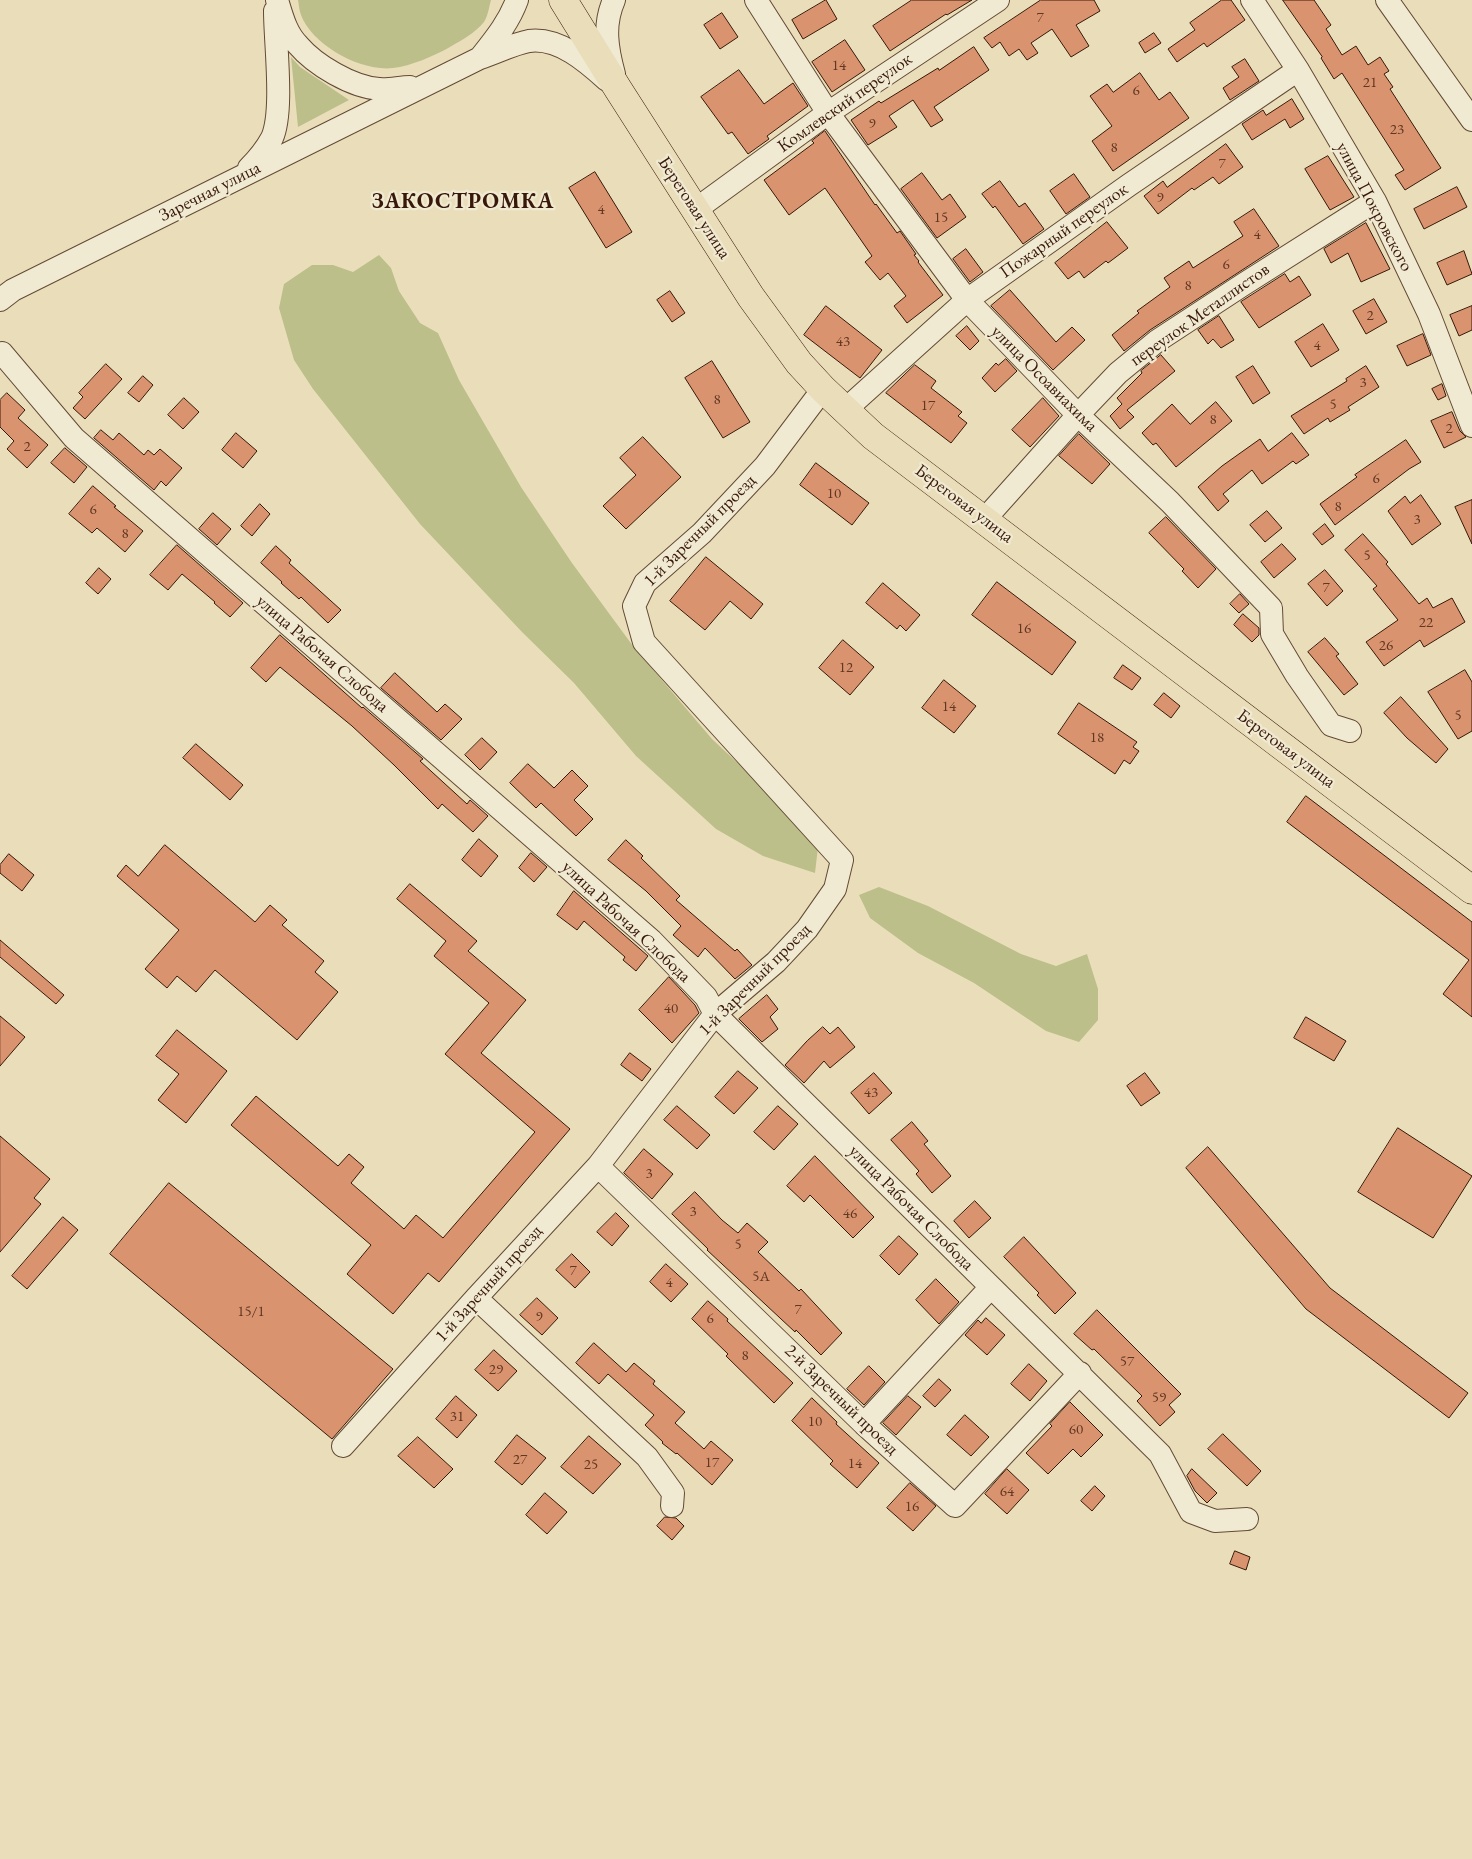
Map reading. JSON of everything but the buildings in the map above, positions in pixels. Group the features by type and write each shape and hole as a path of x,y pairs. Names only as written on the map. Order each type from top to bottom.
{"main road":[{"path":"563,0 618,89"},
{"name":"Береговая улица","path":"618,89 751,297 799,363 845,410 873,436 1472,890"}],"street":[{"path":"276,0 284,23 297,45 327,69 346,79 378,89 421,86"},
{"path":"244,175 266,148 273,136 276,123 278,89 276,0"},
{"path":"480,58 499,35 512,14 517,0"},
{"name":"Береговая улица","path":"614,0 610,8 607,24 607,47 618,89"},
{"name":"улица Осоавиахима","path":"756,0 828,113 967,300 1078,415 1170,502 1271,608 1272,634 1297,676 1331,725 1350,731"},
{"name":"Комлевский переулок","path":"695,210 828,113 998,0"},
{"name":"улица Покровского","path":"1252,0 1298,70 1375,201 1429,314 1472,426"},
{"path":"1388,0 1472,120"},
{"name":"Заречная улица","path":"0,300 14,290 421,86 480,58 529,41 546,42 564,48 588,63 618,89"},
{"name":"Пожарный переулок","path":"845,410 967,300 1129,185 1298,70"},
{"name":"переулок Металлистов","path":"984,520 1078,415 1118,374 1157,341 1375,201"},
{"name":"улица Рабочая Слобода","path":"0,355 2,353 74,438 651,940 706,997 715,1014 1160,1454 1191,1512 1215,1520 1247,1519"},
{"name":"1-й Заречный проезд","path":"342,1446 598,1166 715,1014 776,962 807,929 834,889 842,860 644,642 634,606 645,583 702,533 765,466 823,389"},
{"name":"2-й Заречный проезд","path":"598,1166 864,1424 955,1506 1080,1373"},
{"path":"864,1424 991,1287"},
{"path":"476,1298 647,1457 673,1493 672,1506"}],"green space":[{"path":"298,0 491,0 484,22 477,30 464,39 437,54 415,63 393,68 380,68 353,61 327,46 307,26 300,13"},
{"path":"291,57 300,67 349,100 298,127"},
{"path":"379,255 391,268 399,291 420,323 438,333 459,380 521,487 572,563 633,646 712,739 774,797 818,847 815,873 763,856 716,829 636,756 574,683 522,632 420,524 313,389 294,360 279,308 284,284 312,265 333,265 353,272"},
{"path":"879,887 928,906 1021,954 1056,966 1087,954 1098,989 1098,1020 1079,1042 1046,1031 974,983 918,953 870,918 859,895"}],"district":[{"name":"ЗАКОСТРОМКА","path":"463,202"}]}
